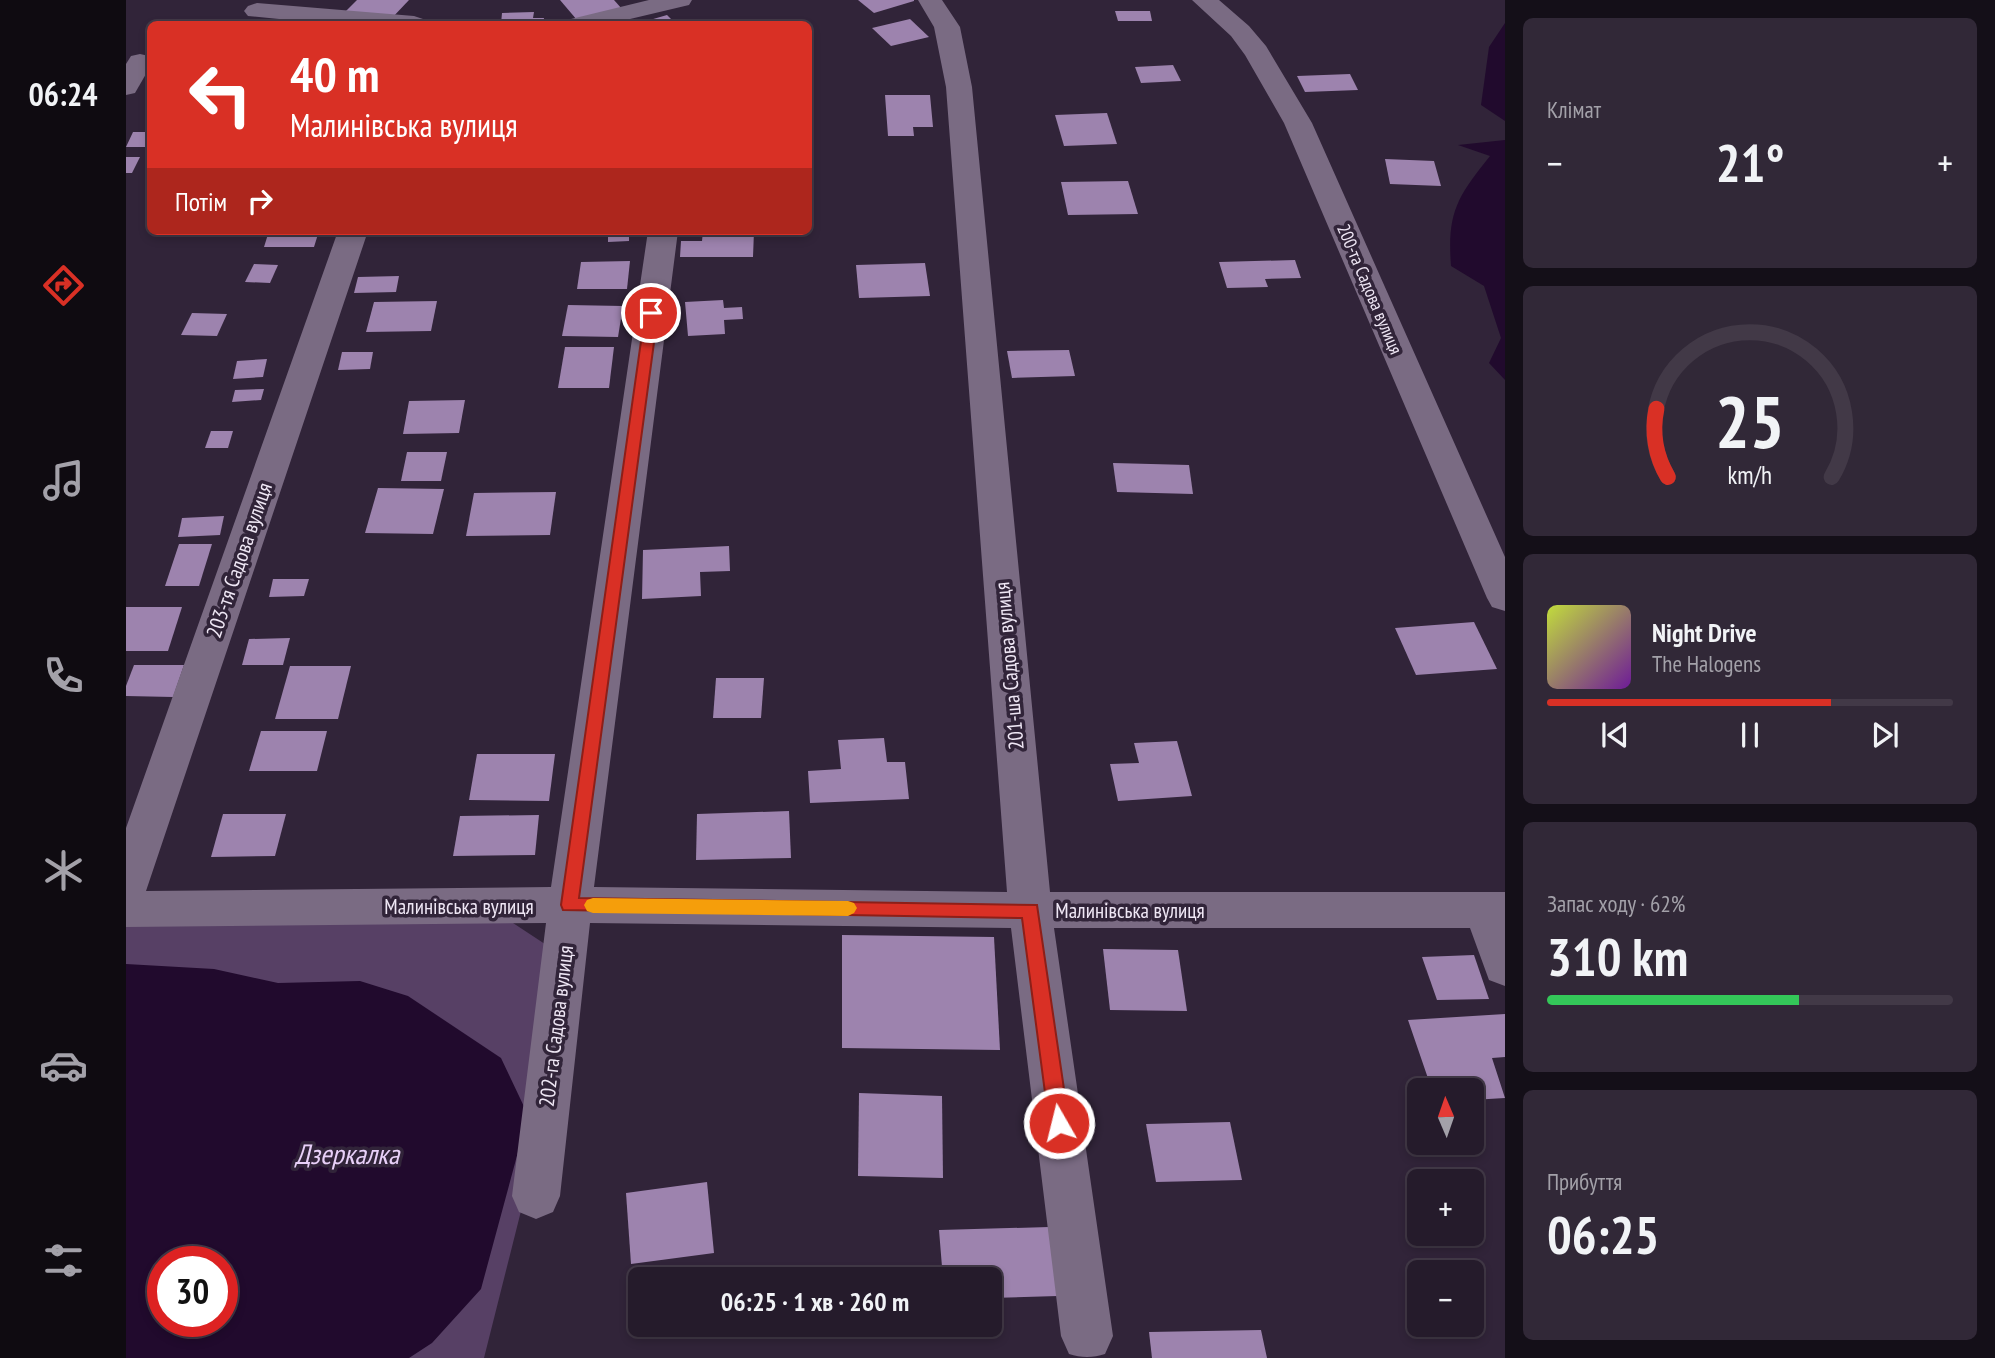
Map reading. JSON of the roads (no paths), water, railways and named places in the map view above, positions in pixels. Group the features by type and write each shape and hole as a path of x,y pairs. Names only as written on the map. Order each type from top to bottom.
{"street":[{"path":"592,21 680,0"},
{"path":"689,21 692,0"},
{"name":"201-ша Садова вулиця","path":"930,0 947,27 959,87 1030,910 1087,1336"},
{"name":"200-та Садова вулиця","path":"1204,0 1240,31 1257,52 1298,123 1505,598"},
{"path":"257,11 378,21"},
{"path":"126,87 140,62"},
{"name":"203-тя Садова вулиця","path":"126,888 352,235"},
{"name":"202-га Садова вулиця","path":"536,1196 570,905 662,235"},
{"name":"Малинівська вулиця","path":"126,909 570,905 1030,910 1495,910"},
{"path":"1495,910 1505,967"}],"water":[{"path":"1505,23 1505,121 1481,105 1489,47"},
{"path":"1505,140 1505,380 1489,363 1501,338 1484,286 1451,266 1450,248 1457,206 1469,183 1490,156 1458,145"},
{"name":"Дзеркалка","path":"126,964 214,969 278,983 360,981 408,996 501,1058 528,1115 481,1289 432,1343 409,1358 126,1358"}]}
